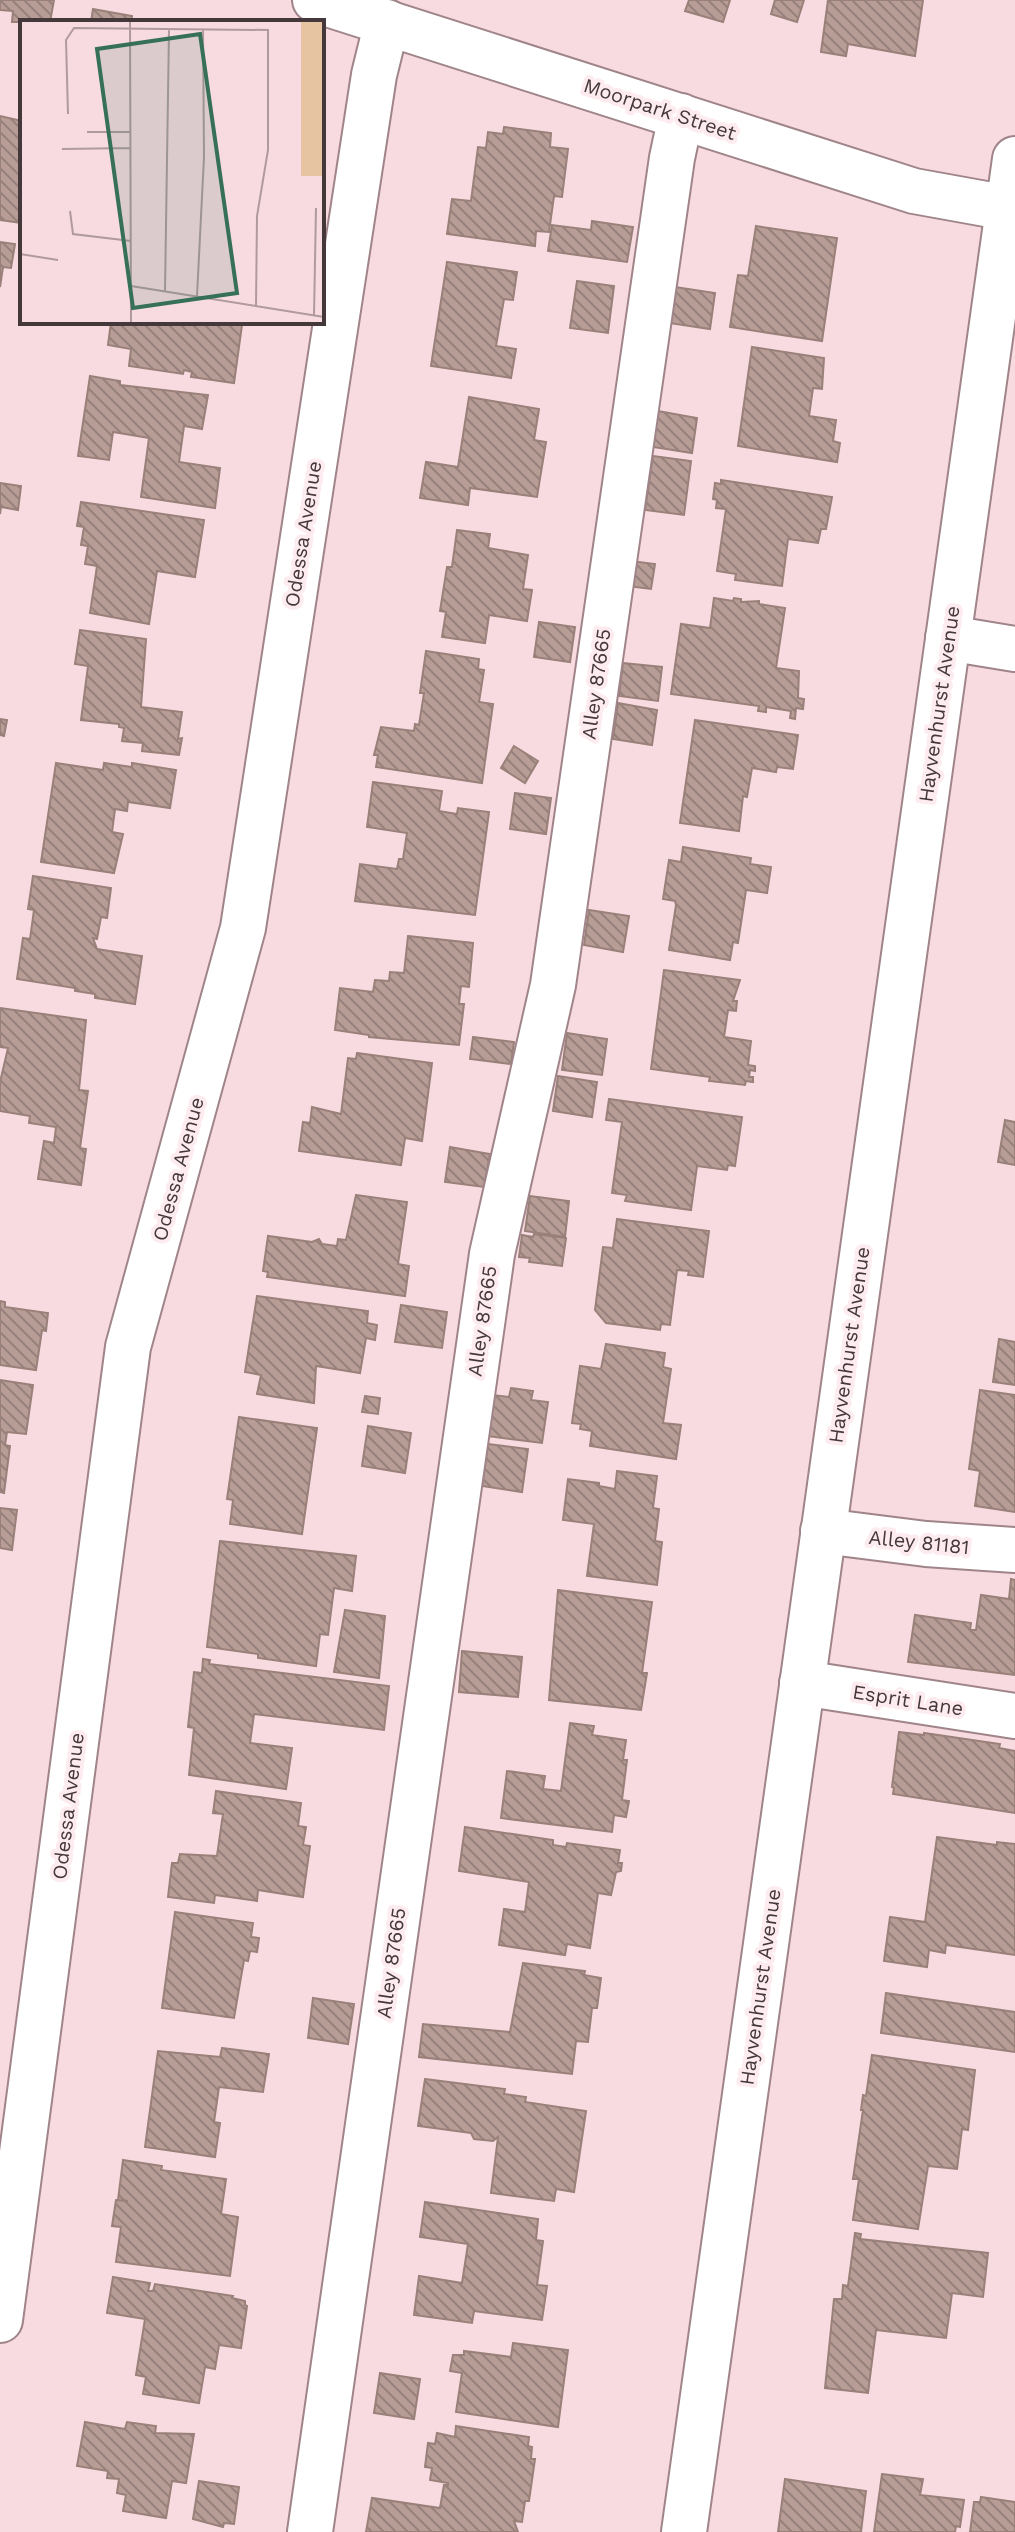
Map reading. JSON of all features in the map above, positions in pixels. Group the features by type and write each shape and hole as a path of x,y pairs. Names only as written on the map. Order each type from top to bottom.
{"street":[{"name":"Moorpark Street","path":"315,0 914,191 1008,208"},
{"name":"Odessa Avenue","path":"0,2320 128,1347 243,928 374,75 387,22"},
{"name":"Alley 87665","path":"310,2532 492,1254 553,985 670,174 681,116"},
{"name":"Hayvenhurst Avenue","path":"684,2532 1015,159"},
{"path":"948,638 1015,649"},
{"name":"Alley 81181","path":"823,1531 926,1544 1015,1550"},
{"name":"Esprit Lane","path":"802,1683 1015,1716"}],"building":[{"path":"0,0 54,0 50,20 12,22 13,11 0,10"},
{"path":"689,0 730,0 723,22 685,11"},
{"path":"775,0 804,0 797,22 771,14"},
{"path":"828,0 923,0 915,56 848,44 846,56 821,52"},
{"path":"93,9 132,16 131,20 91,20"},
{"path":"0,116 20,121 20,223 0,220"},
{"path":"504,127 551,133 550,147 568,149 562,197 554,196 549,232 536,231 535,246 447,234 452,199 471,201 478,147 486,148 488,132 503,134"},
{"path":"592,221 633,227 627,262 548,251 552,225 591,230"},
{"path":"756,226 837,238 822,341 730,327 738,275 748,276"},
{"path":"0,242 15,244 11,268 3,267 0,287"},
{"path":"447,262 517,272 513,300 504,299 496,346 516,349 511,378 431,366"},
{"path":"577,281 614,286 608,333 570,328"},
{"path":"675,287 715,293 710,329 669,323"},
{"path":"111,324 242,325 234,383 191,377 192,372 184,370 183,374 129,366 131,349 108,345"},
{"path":"752,347 824,358 822,389 813,388 809,416 836,420 833,441 840,443 837,462 738,446"},
{"path":"90,376 120,381 120,385 208,395 202,429 184,426 179,462 220,468 215,508 141,497 149,438 113,432 109,460 78,456"},
{"path":"469,397 539,409 534,440 546,442 537,497 470,488 468,505 420,498 426,462 458,467"},
{"path":"658,411 697,418 692,453 653,447"},
{"path":"653,456 691,461 684,515 645,510"},
{"path":"721,480 832,497 826,529 821,529 818,543 788,539 782,586 735,580 736,574 717,571 726,509 716,508 717,500 713,499 715,483 721,484"},
{"path":"0,483 21,486 18,510 1,507 0,514"},
{"path":"81,502 204,520 195,577 157,571 149,624 90,613 97,566 85,564 88,546 81,545 84,527 77,526"},
{"path":"457,530 490,534 488,548 528,555 523,589 532,590 527,621 489,615 485,643 442,637 446,612 440,611 447,567 452,567"},
{"path":"631,561 655,564 651,589 627,586"},
{"path":"714,598 759,601 759,604 785,608 776,668 799,671 798,698 804,699 803,709 796,708 795,719 790,718 791,711 766,707 766,712 758,711 759,706 671,694 681,624 710,628"},
{"path":"539,622 575,627 570,662 534,657"},
{"path":"80,630 146,639 141,707 182,712 179,755 142,751 143,743 122,741 124,728 119,724 81,720 88,666 75,664"},
{"path":"426,651 479,659 478,669 484,670 479,702 493,704 482,783 376,767 378,755 374,755 381,727 414,731 415,724 419,725"},
{"path":"623,663 662,667 658,701 619,696"},
{"path":"618,703 657,710 652,745 613,739"},
{"path":"0,719 7,720 4,736 0,735"},
{"path":"695,720 798,735 793,769 777,767 776,772 752,768 747,797 743,796 739,831 680,823"},
{"path":"514,746 538,761 525,783 501,768"},
{"path":"56,763 103,770 104,763 132,767 132,763 176,770 170,808 128,802 127,811 115,809 112,832 123,834 114,873 41,862"},
{"path":"373,782 442,791 439,811 457,814 458,808 489,812 475,915 355,901 360,864 397,869 399,859 403,859 407,833 367,827"},
{"path":"515,793 551,798 546,834 510,829"},
{"path":"683,847 751,858 750,864 771,867 767,893 746,890 738,943 733,942 730,960 669,950 676,905 675,901 663,899 669,860 681,862"},
{"path":"33,876 111,888 107,918 101,917 97,939 93,938 97,949 142,956 135,1004 95,998 95,994 75,991 75,988 17,979 23,938 30,939 34,910 28,909"},
{"path":"589,910 629,916 623,952 584,945"},
{"path":"408,936 473,943 469,987 461,986 459,1004 464,1004 459,1045 369,1037 335,1030 340,988 373,992 375,980 389,981 390,972 404,973"},
{"path":"664,970 740,980 733,1001 737,1001 736,1011 728,1010 724,1037 751,1041 748,1065 755,1066 755,1071 750,1070 749,1077 753,1077 753,1082 746,1081 745,1085 709,1081 710,1077 651,1069"},
{"path":"0,1008 86,1020 79,1090 88,1091 80,1148 86,1149 81,1185 38,1179 44,1141 54,1143 56,1127 29,1123 30,1116 0,1111 0,1082 8,1048 0,1047"},
{"path":"567,1033 607,1039 602,1075 562,1070"},
{"path":"473,1037 514,1042 511,1064 470,1059"},
{"path":"357,1053 432,1063 422,1141 405,1138 401,1165 299,1151 303,1122 310,1123 312,1107 341,1114 348,1058 356,1059"},
{"path":"558,1076 597,1082 592,1117 553,1111"},
{"path":"609,1099 742,1117 735,1166 728,1165 727,1170 697,1166 691,1210 625,1201 627,1195 612,1193 622,1122 606,1120"},
{"path":"1005,1120 1015,1122 1015,1165 998,1162"},
{"path":"450,1147 490,1154 484,1187 445,1182"},
{"path":"356,1195 407,1202 398,1264 409,1266 405,1296 267,1277 268,1272 263,1271 268,1236 312,1242 319,1239 322,1244 337,1246 338,1239 346,1240"},
{"path":"530,1196 569,1201 565,1237 525,1231"},
{"path":"617,1219 709,1231 703,1277 677,1270 670,1325 661,1324 660,1330 606,1323 595,1310 603,1247 613,1248"},
{"path":"534,1234 566,1238 562,1266 529,1262 530,1258 519,1257 522,1235 533,1237"},
{"path":"257,1296 368,1311 367,1323 377,1325 375,1340 366,1338 360,1373 316,1366 314,1403 257,1394 261,1375 245,1372"},
{"path":"0,1301 5,1302 5,1307 48,1313 36,1370 0,1365"},
{"path":"401,1305 447,1312 442,1348 395,1342"},
{"path":"999,1339 1015,1342 1015,1385 993,1382"},
{"path":"606,1344 665,1353 663,1367 671,1369 663,1423 681,1425 676,1459 590,1446 592,1431 580,1429 581,1424 572,1423 580,1366 601,1369"},
{"path":"0,1380 33,1385 26,1434 7,1432 5,1445 10,1446 4,1493 0,1492"},
{"path":"511,1388 533,1391 531,1400 548,1402 542,1443 487,1436 493,1395 509,1397"},
{"path":"980,1390 1015,1395 1015,1512 975,1506 980,1471 969,1469"},
{"path":"365,1396 380,1398 378,1414 362,1412"},
{"path":"239,1417 317,1428 302,1534 230,1524 233,1500 227,1499"},
{"path":"368,1426 411,1433 405,1473 362,1466"},
{"path":"488,1444 528,1449 522,1492 482,1486"},
{"path":"617,1471 657,1476 653,1508 659,1509 655,1541 662,1542 657,1585 587,1576 594,1524 563,1520 568,1479 599,1483 599,1486 615,1489"},
{"path":"0,1508 17,1510 12,1550 0,1548"},
{"path":"220,1541 356,1556 352,1591 334,1588 328,1635 320,1634 316,1666 207,1647"},
{"path":"1011,1579 1015,1580 1015,1675 908,1662 915,1615 971,1623 970,1630 976,1630 981,1595 1009,1599"},
{"path":"558,1590 652,1602 642,1673 647,1673 641,1710 549,1700"},
{"path":"345,1610 385,1616 379,1678 334,1672"},
{"path":"462,1651 522,1657 518,1697 459,1692"},
{"path":"203,1659 210,1660 209,1664 389,1686 384,1730 254,1714 250,1743 292,1748 286,1789 189,1775 194,1728 188,1727 194,1672 202,1673"},
{"path":"570,1723 594,1726 592,1735 626,1740 622,1800 629,1801 626,1817 614,1815 612,1832 501,1818 507,1771 545,1776 543,1789 561,1791"},
{"path":"899,1732 1000,1744 999,1748 1015,1751 1015,1813 893,1794"},
{"path":"216,1791 301,1803 298,1826 306,1827 303,1845 310,1846 303,1897 258,1890 257,1901 215,1895 214,1903 168,1897 172,1863 178,1863 180,1854 217,1856 223,1814 213,1813"},
{"path":"465,1827 553,1840 553,1845 566,1847 567,1843 620,1850 618,1863 622,1863 621,1871 616,1872 611,1895 598,1893 590,1948 567,1944 565,1955 499,1945 504,1909 525,1912 529,1882 459,1871"},
{"path":"937,1837 997,1845 997,1842 1015,1844 1015,1955 946,1945 945,1953 929,1950 927,1967 884,1961 890,1917 925,1922"},
{"path":"175,1912 253,1923 251,1937 259,1938 257,1952 250,1951 248,1961 244,1960 234,2018 162,2008"},
{"path":"523,1963 585,1971 584,1975 601,1978 597,2008 592,2008 588,2042 576,2041 572,2074 419,2057 423,2024 510,2032"},
{"path":"886,1993 1015,2012 1015,2052 881,2033"},
{"path":"313,1998 354,2004 348,2044 308,2038"},
{"path":"222,2048 269,2054 263,2092 219,2087 214,2122 220,2123 215,2157 145,2147 158,2051 220,2057"},
{"path":"872,2055 975,2070 968,2130 962,2129 957,2169 928,2166 918,2229 853,2220 859,2179 853,2179 863,2095 866,2096"},
{"path":"425,2079 505,2089 504,2094 526,2097 525,2102 586,2111 574,2192 556,2189 554,2201 491,2193 498,2137 493,2141 474,2139 471,2133 418,2126"},
{"path":"123,2160 162,2166 161,2170 226,2179 221,2214 238,2217 230,2276 116,2262 121,2227 112,2226 116,2200 128,2201 118,2200"},
{"path":"425,2202 538,2219 536,2240 543,2241 537,2285 547,2286 542,2320 474,2311 472,2323 414,2315 419,2276 462,2283 468,2244 420,2237"},
{"path":"855,2233 861,2234 860,2239 988,2253 983,2297 952,2293 946,2338 876,2330 868,2393 825,2388 834,2299 842,2299 843,2285 848,2286"},
{"path":"113,2277 150,2283 148,2291 153,2291 155,2284 233,2296 245,2301 247,2306 241,2348 219,2345 215,2369 205,2367 199,2403 143,2394 146,2377 136,2375 145,2319 107,2313"},
{"path":"513,2343 568,2350 558,2427 456,2412 462,2373 450,2371 453,2355 464,2355 464,2351 511,2357"},
{"path":"380,2373 420,2379 414,2419 374,2413"},
{"path":"85,2422 125,2429 127,2422 156,2426 155,2433 194,2434 186,2483 172,2481 166,2518 123,2511 126,2495 117,2493 119,2479 107,2478 108,2471 77,2466"},
{"path":"456,2426 529,2437 531,2459 535,2459 529,2501 525,2501 522,2522 514,2521 518,2532 366,2532 372,2498 440,2508 444,2485 448,2483 430,2480 432,2468 425,2467 428,2443 435,2444 437,2433 455,2437"},
{"path":"882,2474 923,2479 920,2495 964,2500 960,2527 956,2526 955,2532 874,2532"},
{"path":"785,2479 866,2491 861,2532 778,2532"},
{"path":"199,2481 239,2487 234,2524 224,2523 223,2527 193,2519"},
{"path":"981,2497 1015,2502 1015,2532 970,2532 974,2502 980,2502"}]}
